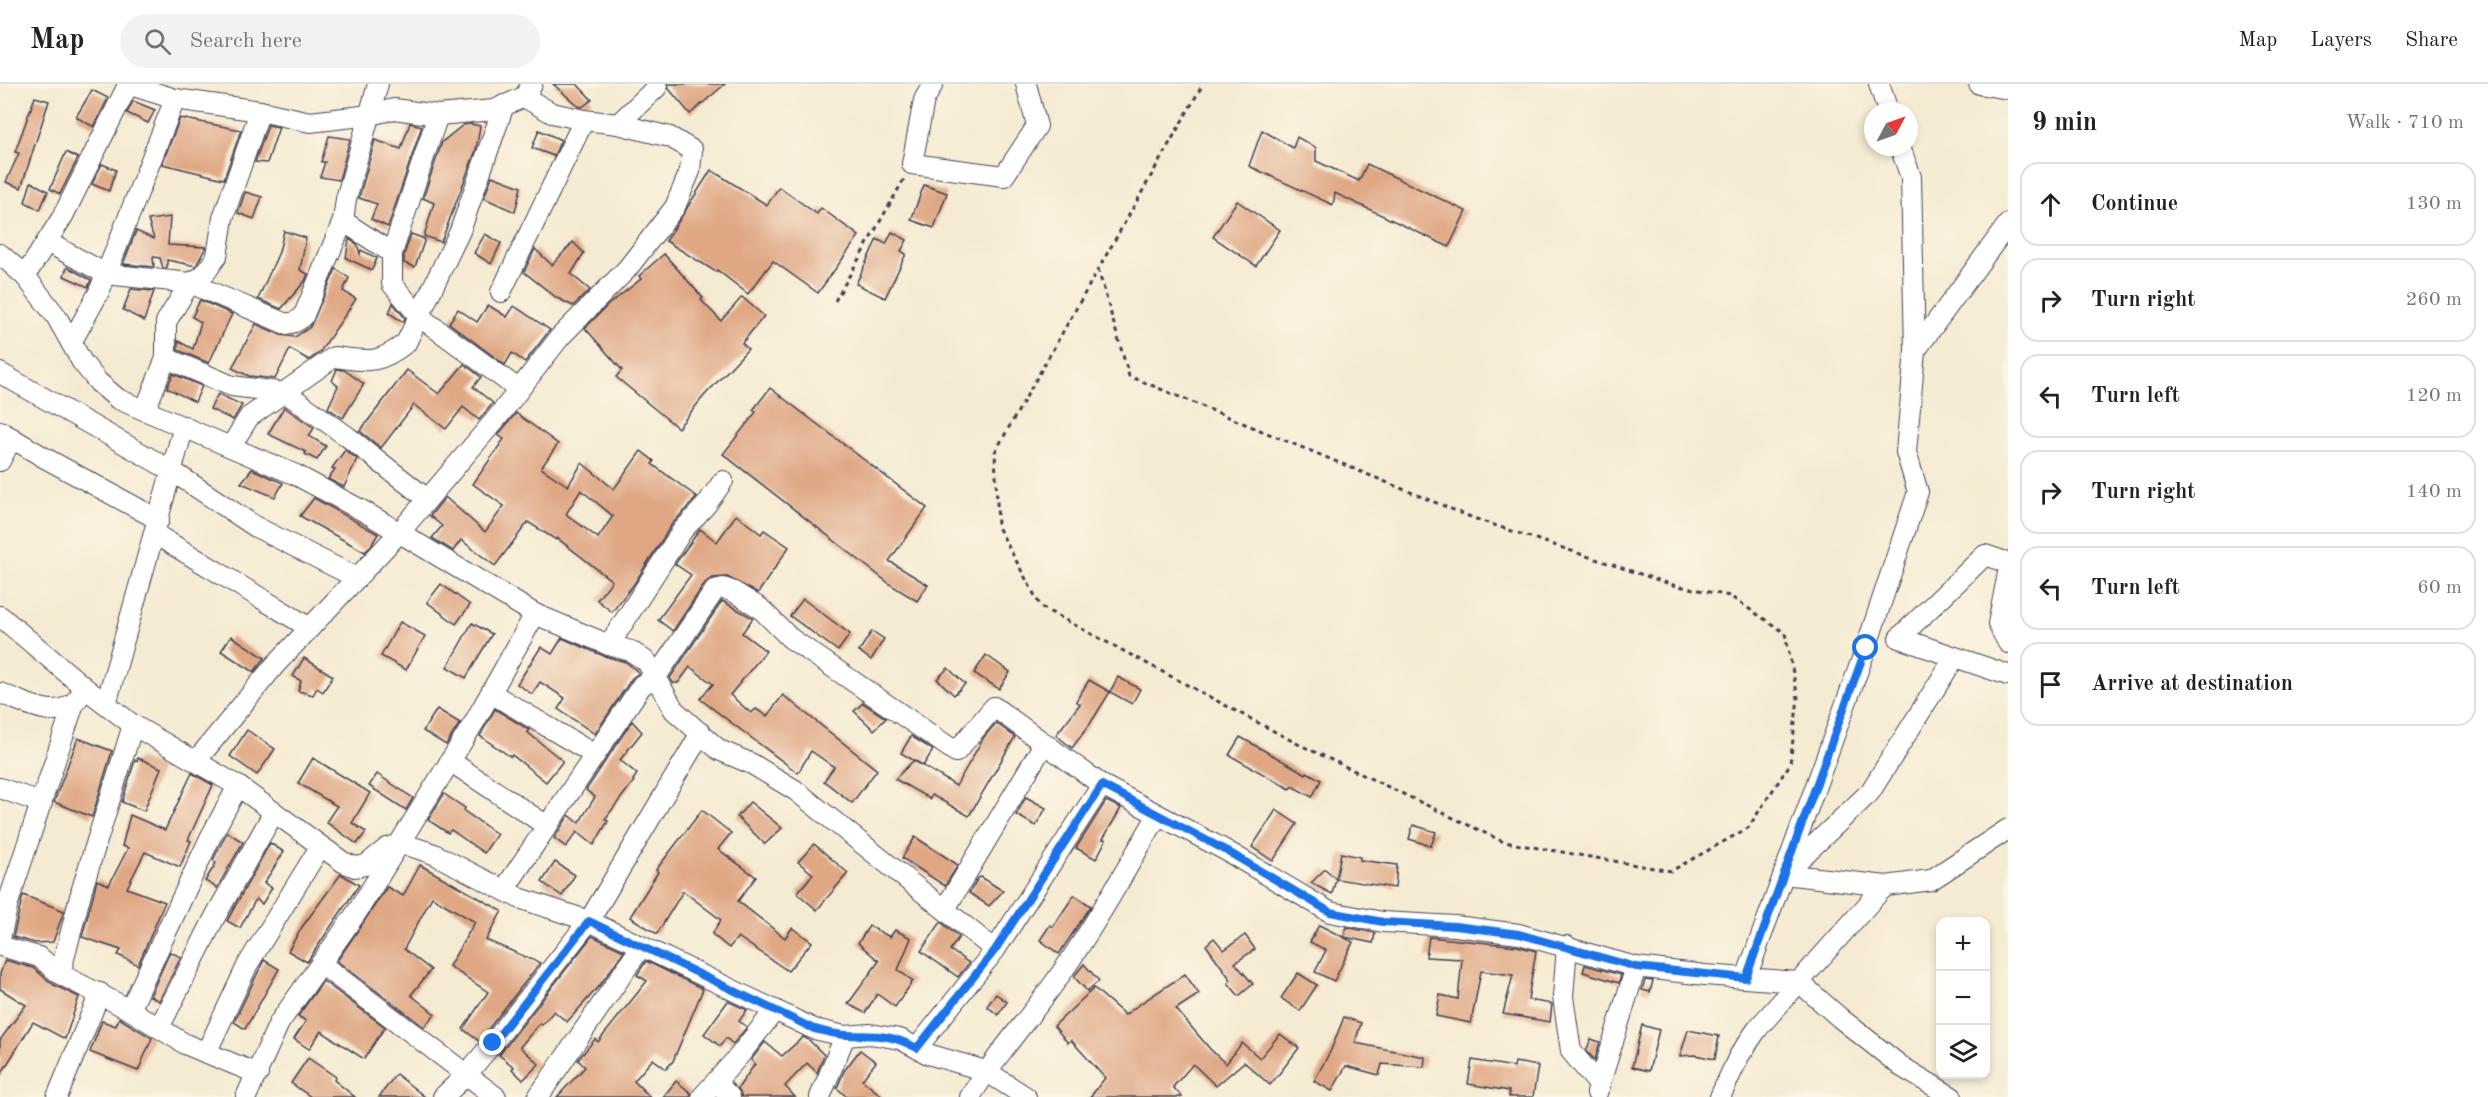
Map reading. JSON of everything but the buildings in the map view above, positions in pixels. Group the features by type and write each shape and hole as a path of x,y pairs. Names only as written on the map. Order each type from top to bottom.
{"street":[{"path":"25,276 63,216 128,84 175,99 260,111 310,122 370,115 394,109 438,115 494,110 530,88 552,113 618,124 670,137 692,150 690,171 675,207 627,269 560,338 501,413 399,532 275,665 196,761"},
{"path":"47,242 106,274 190,283 286,324 295,322 303,317 343,221 346,200 378,84"},
{"path":"618,124 657,87 655,84"},
{"path":"933,84 924,100 912,164 1004,176 1037,126 1026,84"},
{"path":"1879,84 1885,102"},
{"path":"1979,84 2008,89"},
{"path":"71,343 99,292 175,99"},
{"path":"231,446 249,417 334,357 373,362 391,355 406,343 460,231 504,105"},
{"path":"144,410 166,358 166,322 190,283 203,276 216,256 223,218 260,111"},
{"path":"438,115 392,253 392,284 420,317 518,389"},
{"path":"501,292 584,120"},
{"path":"1746,978 1866,648 1918,492 1906,452 1915,351 1911,177 1903,156"},
{"path":"343,221 392,253"},
{"path":"1915,351 2008,224"},
{"path":"0,254 25,276 56,316 82,362 98,382 118,399 296,475 399,532 535,614 609,645 632,651 646,662 674,710 719,750 752,764 795,790 995,950"},
{"path":"166,358 232,386 286,393 348,437 427,499"},
{"path":"0,373 172,471 256,527 357,578"},
{"path":"106,704 184,426"},
{"path":"0,461 6,434 157,527 310,628"},
{"path":"609,645 682,531 706,505 723,481"},
{"path":"1866,648 1899,638 1985,555 2008,563"},
{"path":"2008,573 1998,624 2008,643"},
{"path":"504,890 642,685 656,677 715,590 723,588 760,608 790,638 956,752 994,707 1102,785 1225,850 1330,912 1383,922 1455,926 1519,934 1636,967 1799,982 1902,1067 1952,1097"},
{"path":"246,1097 279,1023 357,912 491,693 535,614"},
{"path":"0,616 80,696 106,704 133,725 238,786 320,847 355,867 366,865 387,848 398,845 410,846 434,854 519,898 589,921 814,1029 845,1036 870,1034 900,1039 928,1054 986,1071 1026,1097"},
{"path":"1899,638 2008,675"},
{"path":"1784,874 1870,792 1955,657"},
{"path":"0,693 45,709 65,709 80,696"},
{"path":"491,693 595,755"},
{"path":"0,939 8,903 80,696"},
{"path":"60,974 82,889 133,725"},
{"path":"443,1097 465,1076 589,921 701,734"},
{"path":"945,909 1044,744"},
{"path":"450,761 547,826"},
{"path":"917,1048 995,950 1102,785"},
{"path":"130,1010 210,838 238,786"},
{"path":"0,788 42,803"},
{"path":"159,1029 216,915 274,812"},
{"path":"970,1097 986,1071 1083,943 1158,814"},
{"path":"1784,874 1886,886 1931,880 2008,829"},
{"path":"206,1053 248,964 320,847"},
{"path":"1720,1097 1739,1056 1758,1028 1848,925 1886,886"},
{"path":"0,946 39,957 60,974 100,993 159,1029 206,1053 258,1074"},
{"path":"1567,946 1563,997 1571,1051 1598,1091"},
{"path":"538,1097 641,947"},
{"path":"321,964 465,1076 496,1097"},
{"path":"1598,1091 1636,967"},
{"path":"57,1097 100,993"},
{"path":"702,1097 775,1011"},
{"path":"820,1097 845,1036"},
{"path":"716,1082 730,1097"}],"path":[{"path":"1098,269 1129,376 1473,518 1673,585 1730,596 1785,633 1798,698 1790,764 1748,828 1671,871 1504,842 1296,743 1041,607 998,526 995,452 1098,269 1203,84"},
{"path":"835,301 912,164"}],"route":[{"path":"493,1043 589,921 814,1029 845,1036 870,1034 900,1039 917,1048 995,950 1102,785 1225,850 1330,912 1383,922 1455,926 1519,934 1636,967 1746,978 1866,648"}]}
